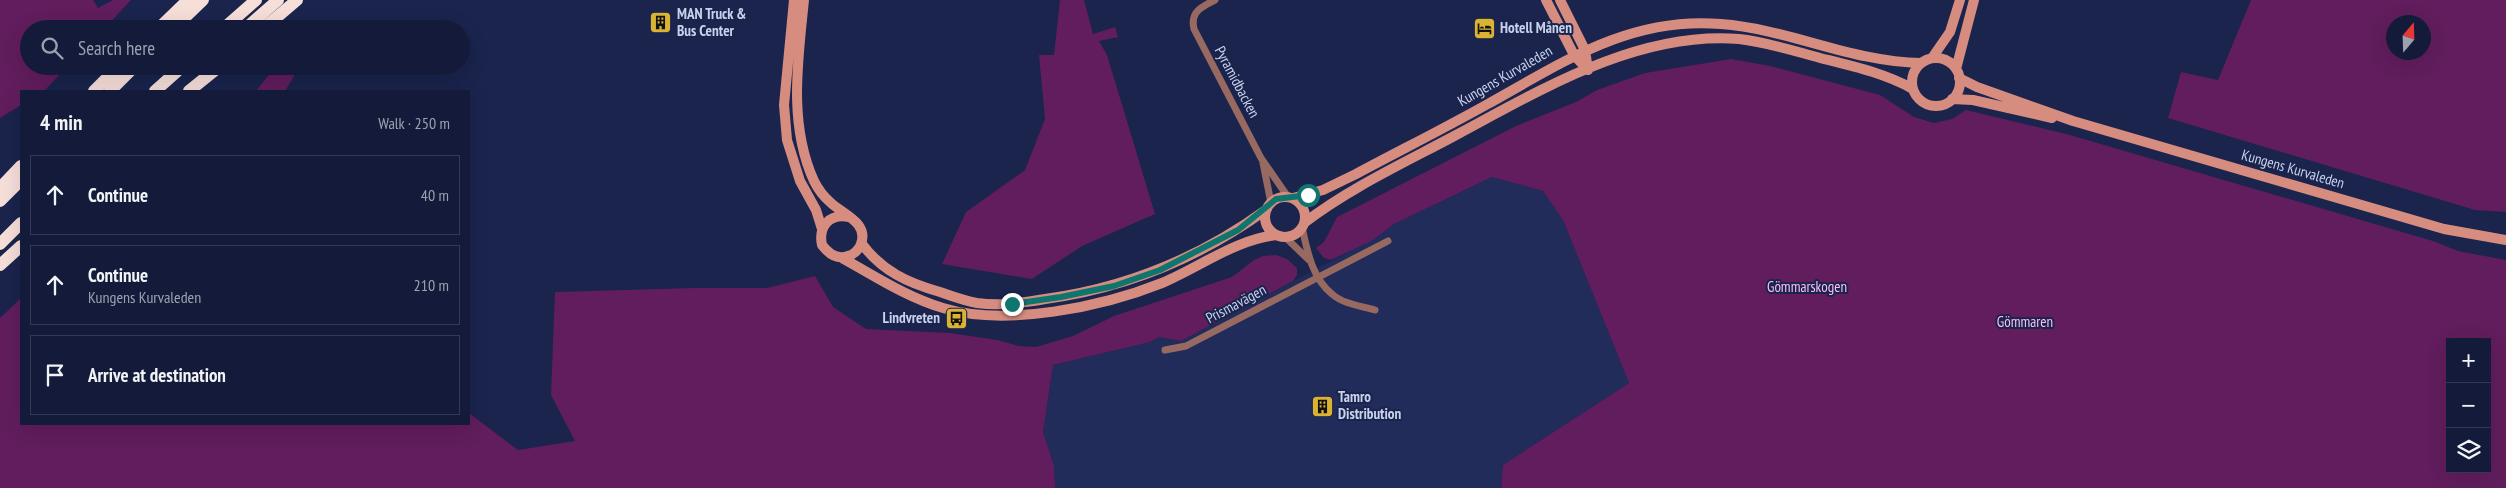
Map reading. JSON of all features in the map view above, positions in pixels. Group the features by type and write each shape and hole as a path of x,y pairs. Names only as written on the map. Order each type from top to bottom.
{"highway":[{"path":"167,20 188,0"},
{"path":"182,20 203,0"},
{"path":"233,20 256,0"},
{"path":"255,20 278,0"},
{"path":"274,20 297,0"},
{"path":"95,90 110,75"},
{"path":"111,90 126,75"},
{"path":"156,90 173,75"},
{"path":"184,90 199,75"},
{"path":"190,90 209,75"},
{"path":"0,188 20,167"},
{"path":"0,201 20,181"},
{"path":"0,244 20,224"},
{"path":"0,265 20,247"}],"street":[{"path":"794,0 784,105 787,140 800,181 816,210 822,229"},
{"path":"804,0 796,80 797,108 802,142 812,175 819,190 830,203 860,226 862,244 873,258 895,276 976,302 1012,304 1061,297 1114,286 1160,270 1238,230 1282,197 1290,198 1303,208 1303,225 1310,260 1318,276 1331,294 1348,303 1376,310"},
{"name":"Pyramidbacken","path":"1215,0 1197,10 1192,18 1194,29 1262,158 1290,198"},
{"path":"1546,0 1574,55 1588,70"},
{"path":"1560,0 1585,50 1588,70"},
{"path":"1932,58 1950,32 1960,0"},
{"path":"1958,73 1945,60 1932,58 1920,63 1913,75 1913,89 1922,102 1930,105 1938,106 1952,99 1959,86 1958,73 1974,0"},
{"name":"Kungens Kurvaleden","path":"1290,198 1323,190 1489,104 1574,55 1620,35 1642,30 1675,25 1709,23 1759,29 1864,58 1895,63 1920,63"},
{"name":"Kungens Kurvaleden","path":"1303,225 1360,187 1517,103 1624,54 1656,45 1683,40 1740,40 1777,46 1875,73 1913,89"},
{"name":"Kungens Kurvaleden","path":"1958,73 1977,87 2073,121 2444,229 2506,240"},
{"name":"Kungens Kurvaleden","path":"1952,99 1974,100 2040,116 2073,121"},
{"name":"Pyramidbacken","path":"1262,158 1269,206"},
{"path":"1269,206 1266,222 1268,228 1281,236 1310,260"},
{"path":"849,216 836,216 826,222 820,237 827,251 887,285 944,308 978,315 1011,316 1062,310 1112,299 1162,283 1255,238 1296,234 1303,225"},
{"name":"Prismavägen","path":"1165,350 1186,346 1388,241"},
{"path":"842,258 855,253 862,244"}],"shaded area":[{"path":"1492,177 1543,191 1549,197 1563,220 1629,383 1503,465 1501,488 1055,488 1054,466 1043,432 1053,365 1150,342 1159,337 1181,341 1373,239 1394,224"}],"green space":[{"path":"0,0 93,0 98,8 113,0 131,0 112,20 20,20 20,75 59,75 45,90 20,90 20,106 0,118"},
{"path":"1060,0 1084,0 1093,34 1115,27 1118,37 1099,41 1107,55 1155,214 1082,246 1032,279 942,264 966,212 1025,170 1045,119 1039,55 1054,55"},
{"path":"2251,0 2506,0 2506,212 2475,210 2168,118 2181,72 2218,80"},
{"name":"Gömmarskogen","path":"1731,59 1770,66 1880,95 1914,117 1934,123 1952,119 1966,110 2070,135 2433,241 2458,251 2506,260 2506,488 1501,488 1503,465 1629,383 1563,220 1543,191 1492,177 1394,224 1373,240 1331,260 1324,258 1316,248 1324,242 1337,217 1516,126 1576,102 1597,90 1645,73"},
{"path":"269,75 295,75 286,90 257,90"},
{"path":"1276,255 1287,259 1297,268 1297,275 1293,281 1181,341 1159,337 1150,342 1053,365 1043,432 1054,466 1055,488 0,488 0,318 20,299 20,425 470,425 470,414 518,450 575,441 551,395 555,292 767,288 815,276 833,307 866,329 950,333 997,340 1019,346 1036,347 1073,336 1114,316 1232,277 1254,260 1263,256"}],"place":[{"name":"MAN Truck & Bus Center","path":"661,23"},
{"name":"Hotell Månen","path":"1484,28"},
{"name":"Lindvreten","path":"956,318"},
{"name":"Tamro Distribution","path":"1322,406"}],"route":[{"path":"1012,304 1061,297 1114,286 1160,270 1238,230 1267,209 1276,199 1308,195"}],"park label":[{"name":"Gömmaren","path":"2025,322"}]}
